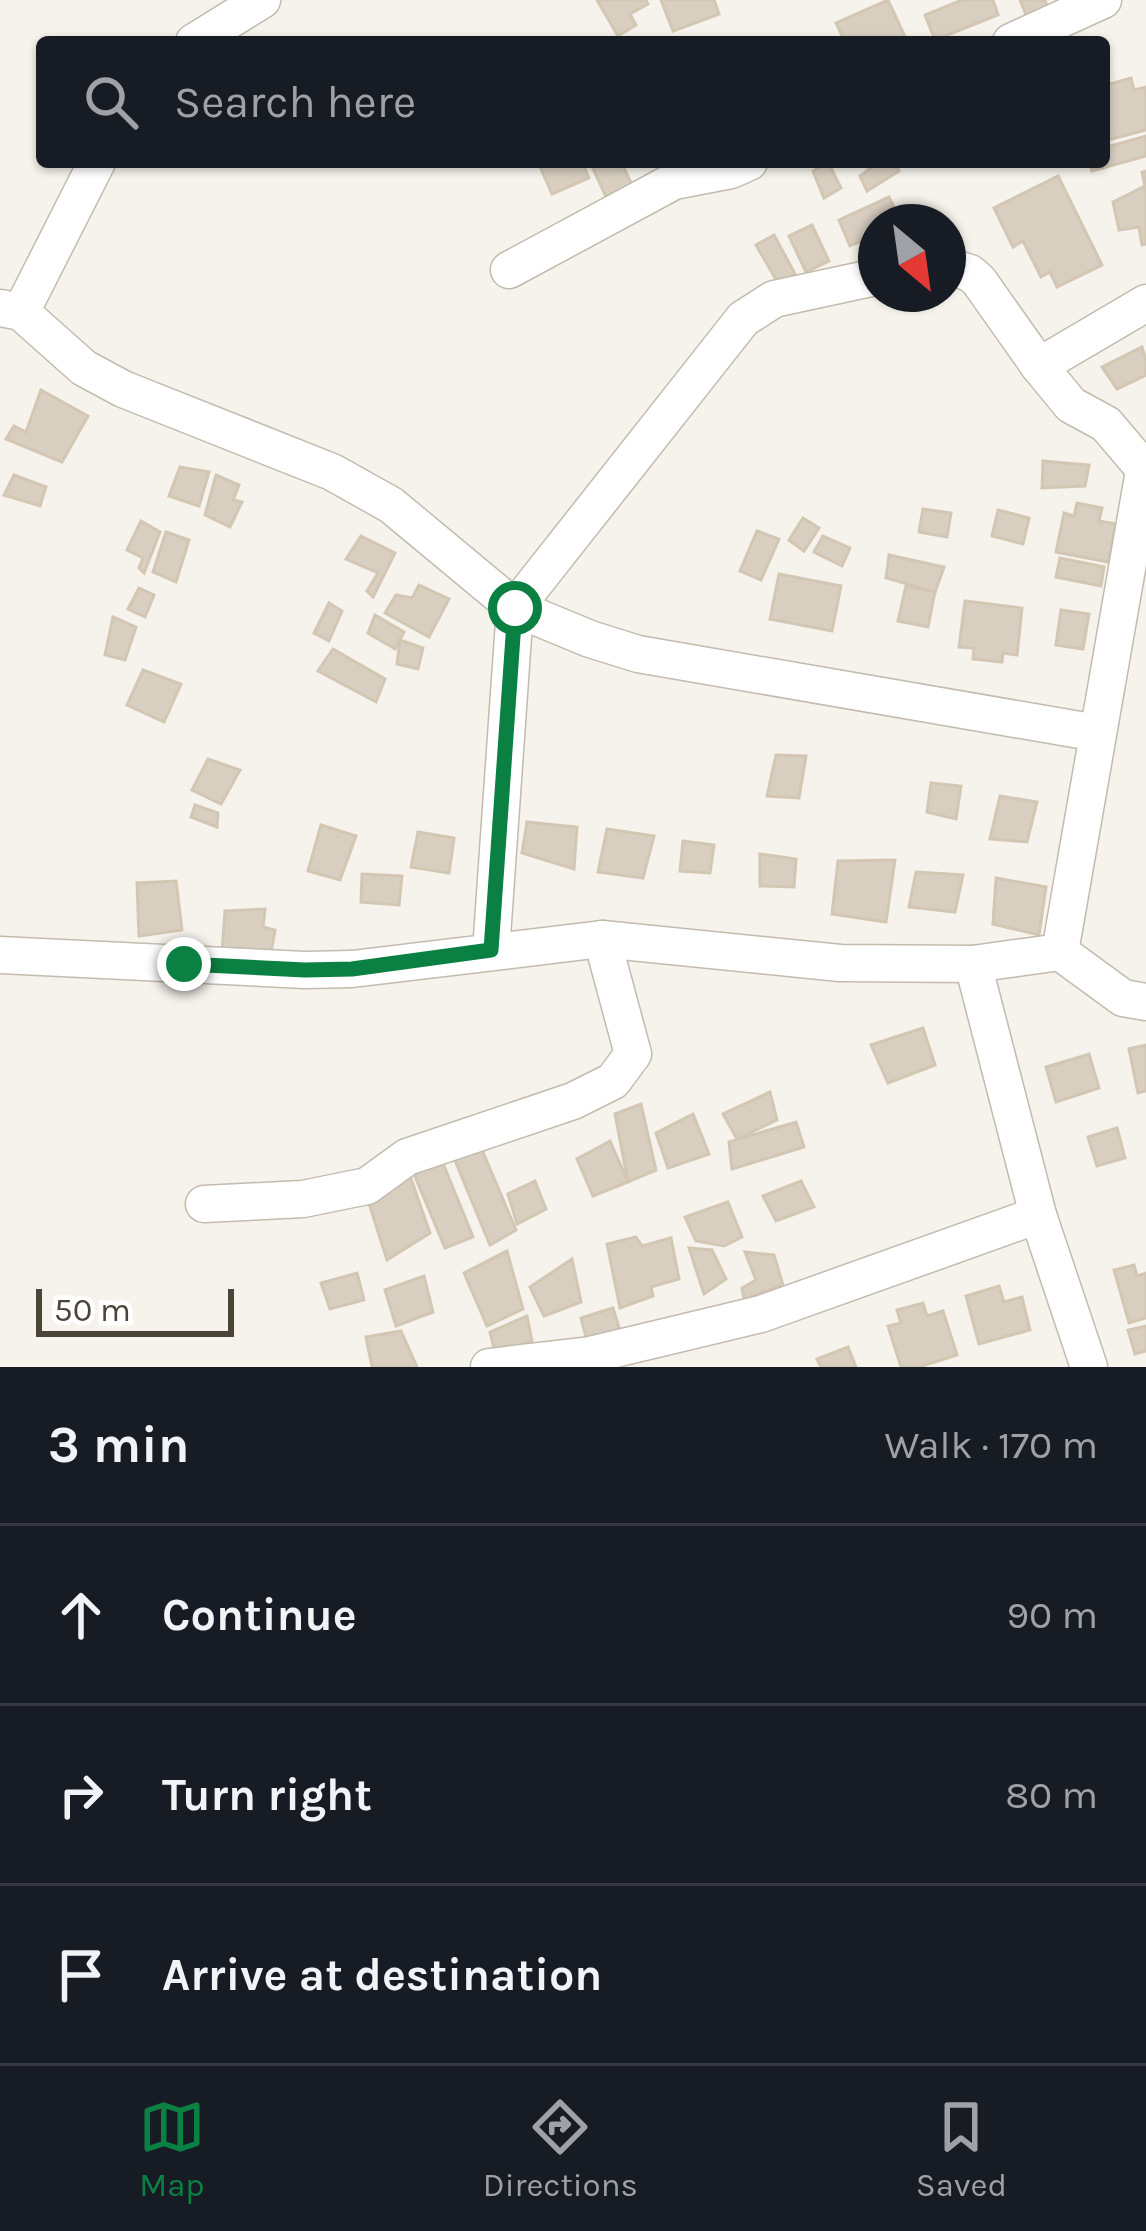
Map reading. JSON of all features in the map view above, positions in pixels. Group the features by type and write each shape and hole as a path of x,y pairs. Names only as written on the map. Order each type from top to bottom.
{"street":[{"path":"202,36 262,0"},
{"path":"1024,36 1103,0"},
{"path":"93,168 10,310 85,368 123,389 332,472 391,505 515,608 590,639 638,654 1097,733"},
{"path":"509,270 674,181 736,168"},
{"path":"966,272 979,281 1072,405 1106,424 1145,471 1060,952"},
{"path":"491,950 515,608 742,320 774,298 858,282"},
{"path":"1039,366 1146,303"},
{"path":"204,1204 303,1199 367,1186 407,1157 573,1101 614,1081 633,1054 602,939"},
{"path":"0,955 305,970 352,969 602,939 840,963 973,964 1060,952 1123,998 1146,1002"},
{"path":"973,964 1038,1215 1089,1367"},
{"path":"490,1367 590,1355 761,1314 1038,1215"}],"building":[{"path":"597,0 646,0 648,4 630,14 636,25 618,36"},
{"path":"661,0 714,0 719,14 673,31"},
{"path":"888,0 905,36 842,36 836,23"},
{"path":"962,0 993,0 998,15 945,36 933,36 925,15"},
{"path":"1020,0 1045,0 1048,9 1027,17"},
{"path":"1131,78 1134,90 1146,87 1146,130 1110,139 1110,84"},
{"path":"1146,136 1146,156 1110,166 1110,146"},
{"path":"541,168 585,168 589,178 552,194"},
{"path":"593,168 624,168 634,189 608,201"},
{"path":"831,168 841,188 824,198 813,171"},
{"path":"871,168 899,171 867,191 860,176"},
{"path":"1146,171 1146,244 1142,245 1139,227 1119,230 1113,202 1145,186 1142,172"},
{"path":"1058,176 1102,265 1057,287 1050,272 1041,277 1023,241 1013,247 994,208"},
{"path":"858,211 858,242 850,246 839,220"},
{"path":"812,225 829,261 806,272 789,236"},
{"path":"774,235 795,274 778,283 756,245"},
{"path":"1142,347 1146,375 1117,389 1102,367"},
{"path":"41,390 88,416 62,462 6,439 14,426 26,432"},
{"path":"1043,461 1089,465 1085,486 1042,488"},
{"path":"180,467 209,472 199,506 169,496"},
{"path":"14,475 46,487 40,506 4,495"},
{"path":"216,475 239,485 233,500 242,502 230,527 205,515"},
{"path":"1077,503 1102,508 1099,521 1116,524 1108,562 1056,552 1064,513 1074,516"},
{"path":"923,509 951,513 947,537 919,532"},
{"path":"998,510 1029,518 1023,544 992,536"},
{"path":"803,518 819,528 804,551 789,540"},
{"path":"141,521 160,532 144,573 139,568 143,558 127,550"},
{"path":"757,531 779,539 761,580 740,571"},
{"path":"166,532 189,540 176,582 153,572"},
{"path":"361,536 395,553 373,597 367,591 378,573 346,559"},
{"path":"823,536 850,548 842,566 814,552"},
{"path":"889,555 944,567 935,592 886,578"},
{"path":"1060,558 1104,567 1101,586 1056,577"},
{"path":"779,574 841,586 832,631 770,619"},
{"path":"419,585 449,599 429,637 385,613 396,595 412,598"},
{"path":"906,586 935,592 928,627 898,621"},
{"path":"139,588 154,595 145,617 128,609"},
{"path":"965,601 1022,608 1017,655 1003,653 1002,662 973,659 974,648 959,647"},
{"path":"329,603 342,611 329,641 314,633"},
{"path":"1061,610 1089,614 1083,649 1056,645"},
{"path":"375,615 404,632 395,649 368,633"},
{"path":"113,617 136,627 125,660 105,655"},
{"path":"400,640 423,648 418,669 397,664"},
{"path":"333,649 385,679 376,702 318,671"},
{"path":"143,670 181,684 164,722 127,705"},
{"path":"776,755 806,756 799,798 767,796"},
{"path":"208,759 240,770 221,804 192,790"},
{"path":"931,783 961,786 956,819 927,812"},
{"path":"1000,796 1037,802 1027,842 990,839"},
{"path":"195,805 218,813 217,827 191,817"},
{"path":"527,822 577,827 574,869 522,853"},
{"path":"321,825 356,836 340,880 308,871"},
{"path":"607,829 654,836 643,878 598,872"},
{"path":"418,832 454,838 449,873 411,867"},
{"path":"683,841 714,845 710,873 680,871"},
{"path":"760,854 796,859 794,887 760,886"},
{"path":"895,860 886,922 832,914 838,861"},
{"path":"916,872 963,875 955,912 909,907"},
{"path":"362,874 402,876 399,905 361,902"},
{"path":"996,878 1046,887 1039,935 993,924"},
{"path":"176,881 182,930 139,936 137,883"},
{"path":"265,909 263,927 275,930 271,953 222,952 225,911"},
{"path":"923,1028 935,1065 888,1083 871,1045"},
{"path":"1146,1045 1146,1091 1138,1093 1129,1049"},
{"path":"1089,1054 1099,1088 1056,1102 1046,1067"},
{"path":"770,1092 777,1120 737,1139 723,1114"},
{"path":"641,1104 656,1170 628,1182 615,1114"},
{"path":"693,1114 709,1154 668,1168 656,1133"},
{"path":"796,1122 804,1147 732,1169 729,1142"},
{"path":"1117,1128 1125,1158 1097,1166 1088,1137"},
{"path":"477,1138 516,1230 490,1245 452,1153"},
{"path":"610,1141 628,1182 593,1196 577,1159"},
{"path":"438,1151 473,1237 445,1248 407,1157"},
{"path":"409,1173 430,1233 387,1260 366,1194"},
{"path":"535,1181 546,1209 517,1224 508,1194"},
{"path":"801,1181 814,1207 776,1221 763,1196"},
{"path":"728,1202 742,1237 724,1246 696,1241 685,1217"},
{"path":"636,1237 642,1246 671,1238 679,1279 651,1287 653,1296 620,1308 607,1244"},
{"path":"689,1248 712,1250 726,1279 704,1294"},
{"path":"507,1251 523,1309 487,1326 464,1273"},
{"path":"745,1252 774,1255 783,1285 744,1299 742,1288 756,1280"},
{"path":"572,1259 581,1302 544,1316 530,1287"},
{"path":"1134,1265 1137,1276 1146,1273 1146,1318 1129,1323 1114,1270"},
{"path":"357,1273 364,1300 330,1309 321,1283"},
{"path":"424,1276 433,1312 396,1326 385,1290"},
{"path":"999,1286 1004,1302 1022,1297 1030,1330 979,1344 966,1296"},
{"path":"923,1303 927,1316 943,1311 957,1355 919,1367 901,1367 888,1326 901,1323 897,1310"},
{"path":"613,1308 621,1334 588,1345 581,1318"},
{"path":"527,1316 532,1341 496,1356 490,1332"},
{"path":"1146,1326 1146,1351 1135,1354 1128,1330"},
{"path":"401,1331 417,1367 372,1367 366,1337"},
{"path":"848,1347 856,1367 821,1367 817,1359"}],"route":[{"path":"184,964 352,969 491,950 515,608"}]}
